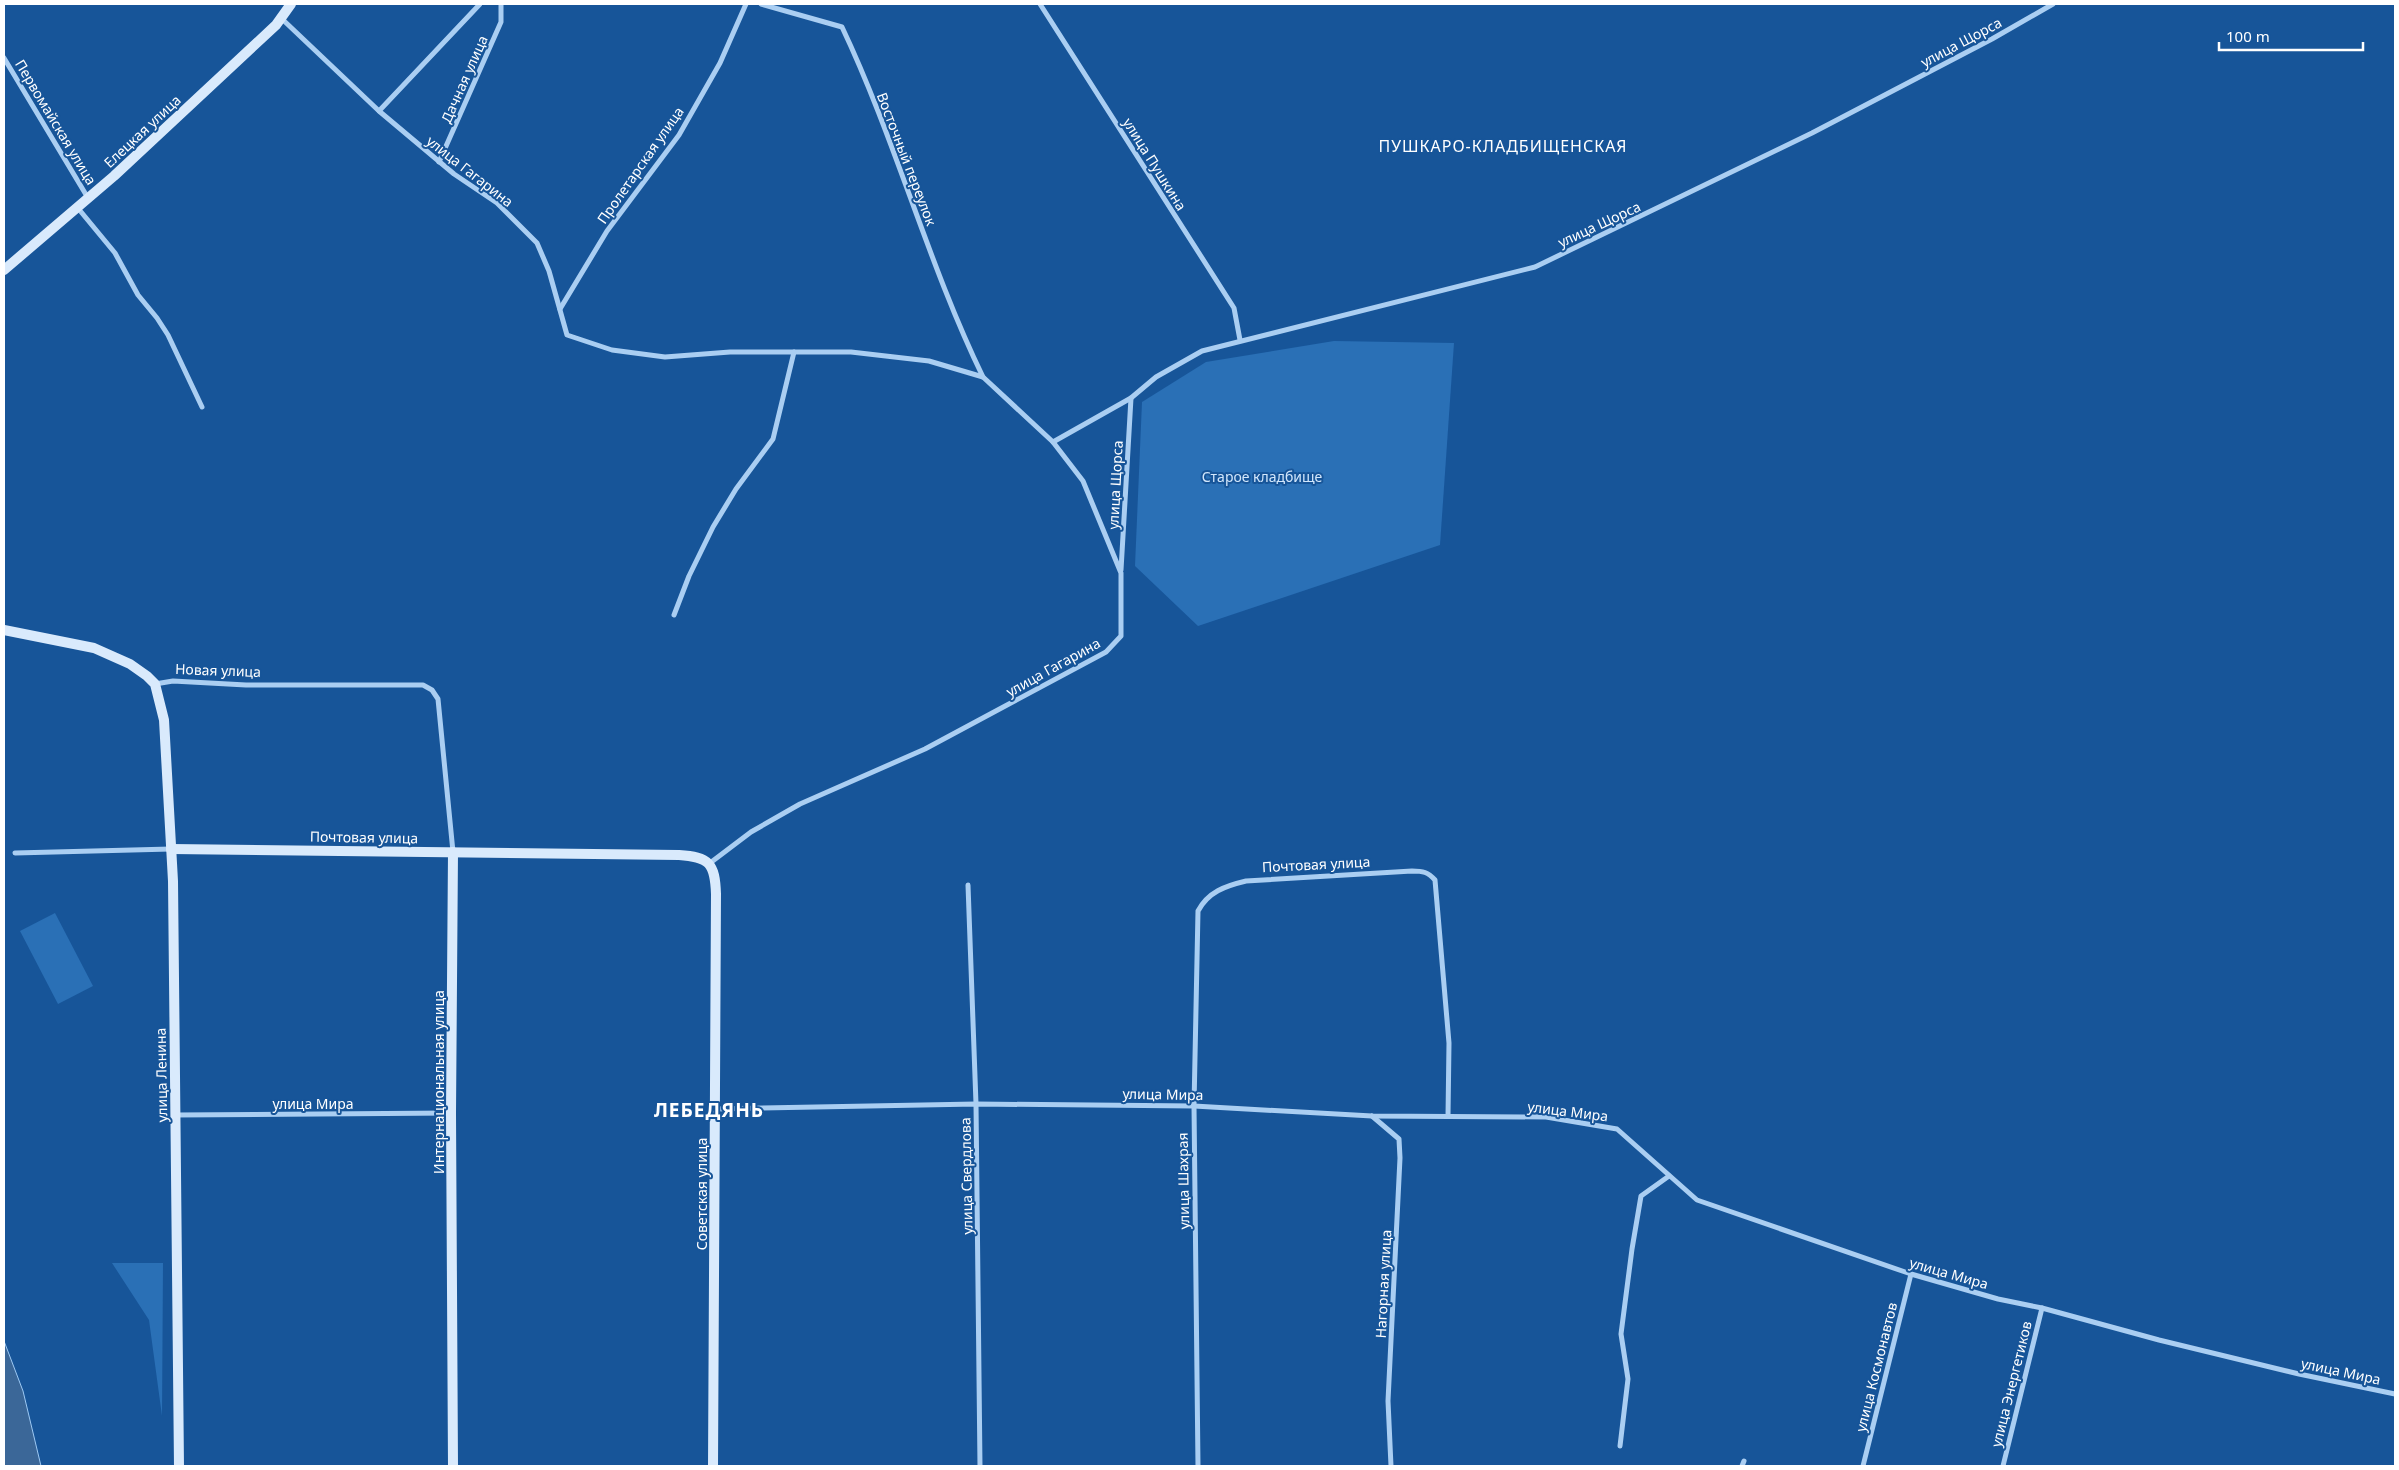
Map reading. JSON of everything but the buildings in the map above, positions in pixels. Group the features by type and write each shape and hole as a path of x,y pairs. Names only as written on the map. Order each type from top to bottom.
{"main road":[{"name":"Елецкая улица","path":"4,270 88,198 276,25 291,4"},
{"path":"4,630 94,648 130,664 147,676 154,684"},
{"name":"улица Ленина","path":"154,684 164,720 171,849 179,1466"},
{"name":"Почтовая улица","path":"171,849 679,855 704,858 710,863"},
{"name":"Интернациональная улица","path":"453,852 451,1113 453,1466"},
{"name":"Советская улица","path":"710,863 716,880 713,1466"}],"street":[{"path":"379,111 480,4"},
{"name":"Дачная улица","path":"439,162 501,22 501,4"},
{"name":"Пролетарская улица","path":"560,309 608,231 679,135 720,63 746,4"},
{"name":"Восточный переулок","path":"761,4 842,27 881,120 965,340 983,377"},
{"name":"улица Пушкина","path":"1040,4 1234,308 1240,340"},
{"name":"улица Щорса","path":"1053,442 1131,398 1156,378 1202,351 1535,267 1812,133 1992,39 2053,4"},
{"name":"улица Гагарина","path":"281,18 379,111 439,162 496,203 537,243 549,271 567,335 612,350 665,356 730,352 851,352 929,361 983,377 1053,442 1083,481 1121,573 1121,636 1106,652 925,749 800,804 752,832 710,863"},
{"name":"Первомайская улица","path":"4,58 88,198"},
{"path":"77,207 115,253 138,295 168,335 202,408"},
{"path":"674,615 688,576 713,527 736,489 773,438 794,352"},
{"name":"улица Щорса","path":"1121,573 1131,398"},
{"name":"Новая улица","path":"154,684 174,681 246,685 423,685 432,690 438,699"},
{"name":"Интернациональная улица","path":"438,699 453,852"},
{"name":"Почтовая улица","path":"15,854 171,849"},
{"name":"Почтовая улица","path":"1205,898 1227,886 1246,882 1423,870 1431,875 1435,880 1449,1043 1448,1116"},
{"name":"улица Свердлова","path":"968,886 976,1104 980,1466"},
{"name":"улица Шахрая","path":"1198,1466 1194,1106 1198,911 1205,898"},
{"name":"улица Мира","path":"715,1109 976,1104 1194,1106 1372,1116 1546,1117 1617,1129 1697,1200 1911,1274 1998,1299 2042,1308 2271,1368 2395,1394"},
{"name":"улица Мира","path":"175,1114 451,1113"},
{"name":"Нагорная улица","path":"1372,1116 1399,1139 1400,1158 1388,1401 1391,1466"},
{"path":"1620,1446 1628,1380 1622,1334 1641,1196 1668,1176"},
{"name":"улица Космонавтов","path":"1863,1466 1911,1274"},
{"name":"улица Энергетиков","path":"2003,1466 2042,1308"}],"green space":[{"name":"Старое кладбище","path":"1334,341 1454,343 1440,545 1198,626 1135,566 1142,402 1206,362"},
{"path":"55,913 93,986 58,1004 20,931"},
{"path":"112,1263 163,1263 162,1416 149,1320"}],"shaded area":[{"path":"4,1341 23,1391 41,1466 4,1466"}],"district":[{"name":"ПУШКАРО-КЛАДБИЩЕНСКАЯ","path":"1503,146"},
{"name":"ЛЕБЕДЯНЬ","path":"709,1110"}]}
